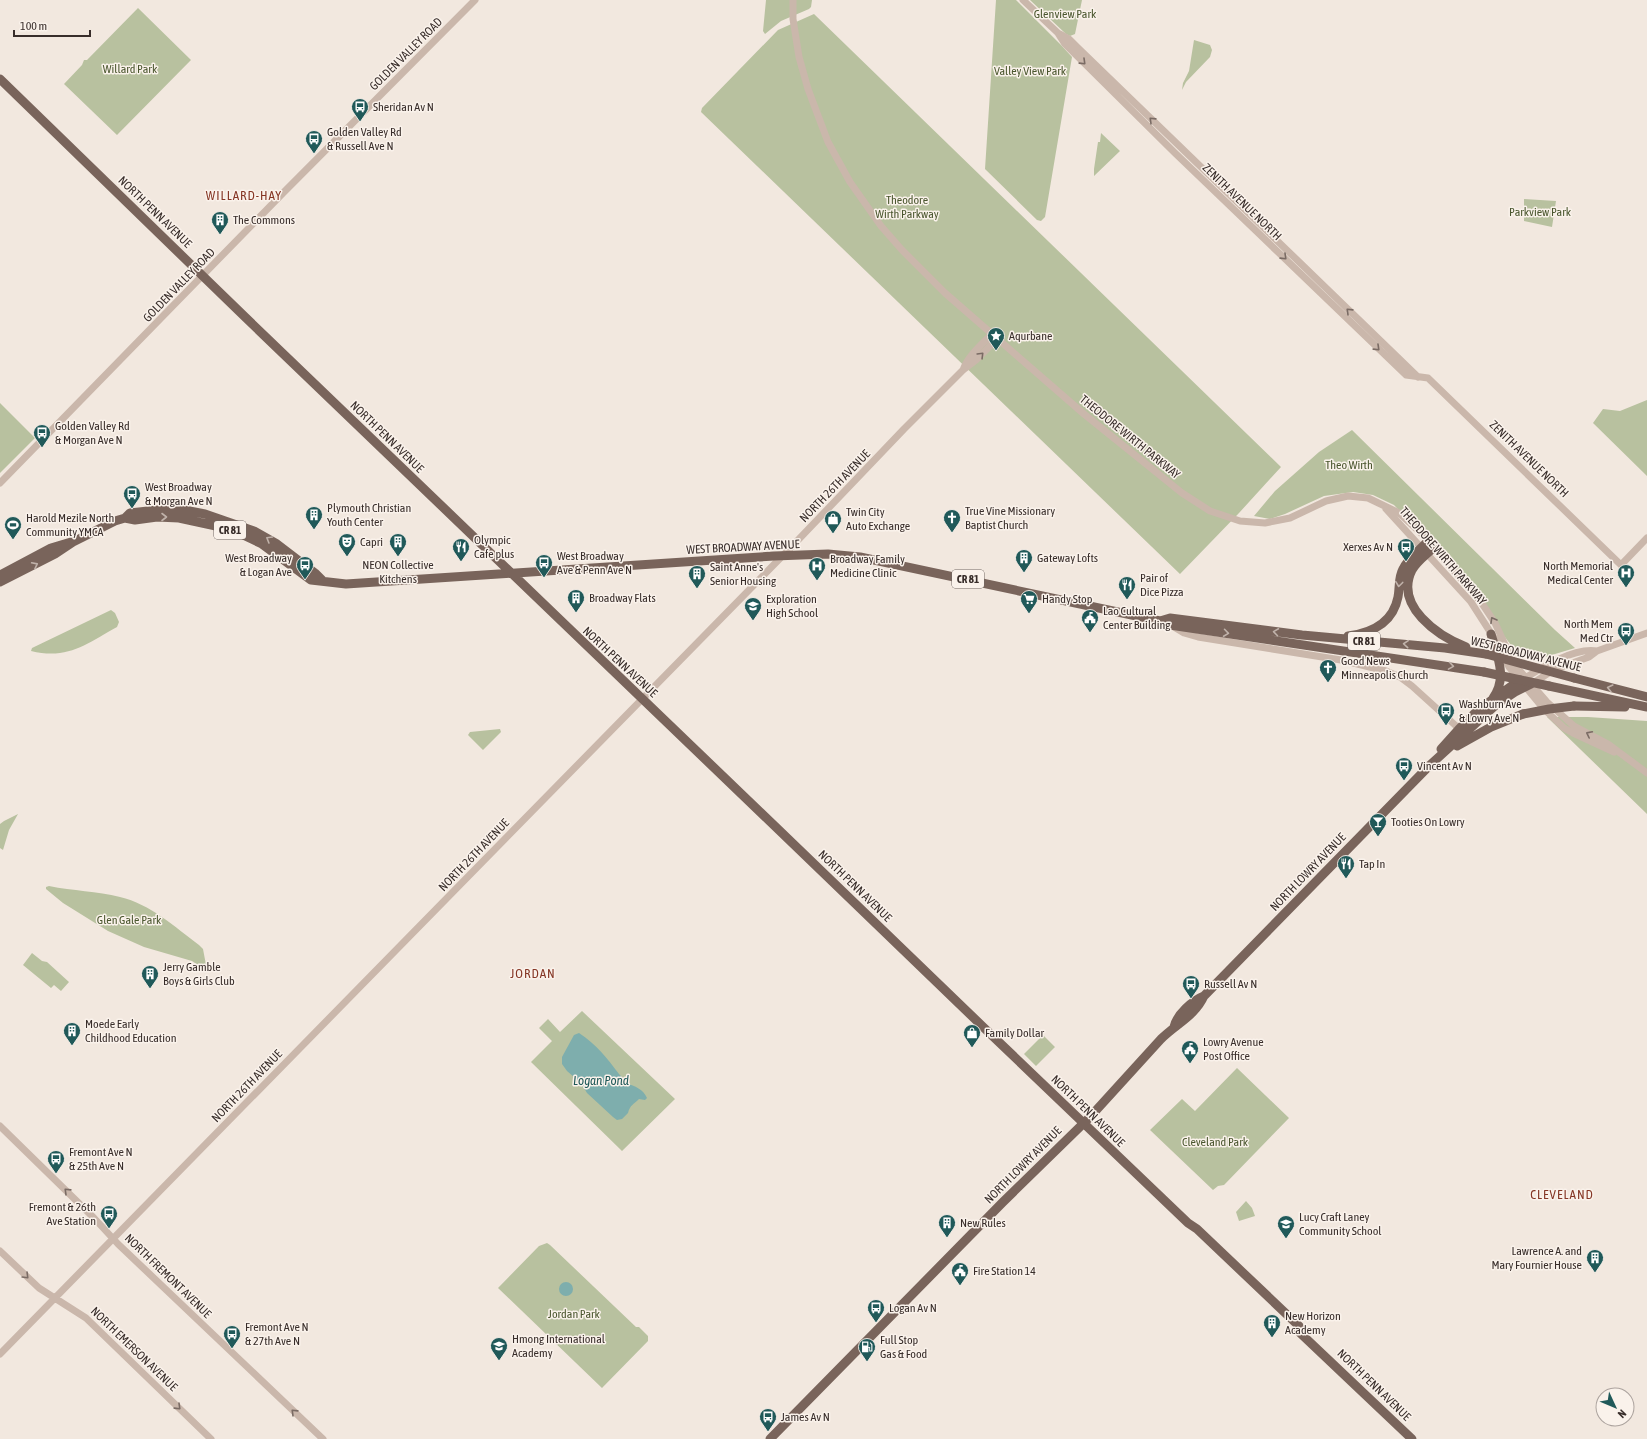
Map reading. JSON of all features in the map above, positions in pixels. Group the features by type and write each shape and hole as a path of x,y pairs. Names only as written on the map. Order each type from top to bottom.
{"main road":[{"name":"NORTH PENN AVENUE","path":"0,79 578,639 1192,1227 1194,1232 1412,1439"},
{"name":"WEST BROADWAY AVENUE","path":"0,582 55,554 73,542 109,524 125,518 130,513 156,509 179,509 205,514 242,526 266,537 287,551 322,580 346,584 828,554 860,557 1160,620 1170,624 1484,672 1647,707"},
{"name":"WEST BROADWAY AVENUE","path":"0,575 51,548 73,542"},
{"path":"1332,639 1369,632 1380,625 1392,613 1396,605 1399,582 1403,569 1408,562 1428,548"},
{"path":"1428,548 1409,579 1408,592 1414,608 1425,621 1440,633 1456,643 1482,653"},
{"name":"WEST BROADWAY AVENUE","path":"1160,620 1170,618 1332,639 1445,648 1482,653 1647,697"},
{"path":"1491,634 1501,670 1499,688 1492,699"},
{"name":"NORTH LOWRY AVENUE","path":"1430,765 1459,728 1492,699 1526,682"},
{"name":"NORTH LOWRY AVENUE","path":"770,1439 1003,1202 1083,1123 1174,1027 1176,1020 1189,1006 1204,996 1430,765 1497,704 1526,682"},
{"path":"1430,765 1475,735 1506,720 1523,714 1574,706 1626,707 1647,710"}],"street":[{"name":"GOLDEN VALLEY ROAD","path":"0,483 475,0"},
{"name":"THEODORE WIRTH PARKWAY","path":"794,0 793,19 799,57 808,90 828,142 850,182 881,226 902,250 945,293 1084,414 1182,493 1210,511 1240,521 1265,523 1290,518 1338,497 1356,496 1380,502 1405,518 1471,602 1509,666 1526,682"},
{"name":"ZENITH AVENUE NORTH","path":"1023,0 1058,33 1073,43 1418,376"},
{"name":"ZENITH AVENUE NORTH","path":"1058,33 1065,44 1230,206 1406,375 1428,378 1621,564 1647,538"},
{"path":"1230,206 1236,200"},
{"name":"NORTH 26TH AVENUE","path":"0,1354 963,370 965,363 970,357 994,337"},
{"name":"THEODORE WIRTH PARKWAY","path":"1428,548 1487,610 1514,664 1526,682"},
{"name":"WEST BROADWAY AVENUE","path":"1170,624 1184,633 1198,637 1341,660 1386,671 1400,677 1412,686 1459,728"},
{"path":"1647,633 1597,651 1589,657 1526,682 1543,708 1564,728 1584,740 1622,755 1647,773"},
{"path":"1459,728 1471,727"},
{"name":"NORTH FREMONT AVENUE","path":"0,1126 114,1239 323,1439"},
{"name":"NORTH EMERSON AVENUE","path":"0,1251 39,1288 86,1318 211,1439"}],"green space":[{"path":"766,0 812,0 811,7 809,9 781,21 765,34 763,31"},
{"name":"Valley View Park","path":"996,0 1016,0 1072,57 1045,217 1041,221 1037,220 985,169"},
{"name":"Glenview Park","path":"1030,0 1082,0 1075,34 1070,36 1066,34"},
{"name":"Willard Park","path":"138,8 191,60 117,135 64,84 82,65 84,60 87,60"},
{"name":"Theodore Wirth Parkway","path":"814,14 1281,467 1180,574 701,112 702,108 778,30"},
{"path":"1194,40 1210,45 1212,50 1210,57 1186,82 1182,90 1183,83 1189,71"},
{"path":"1101,133 1120,151 1094,176 1098,142 1100,142"},
{"name":"Parkview Park","path":"1524,199 1556,201 1552,227 1524,221"},
{"path":"1647,400 1647,476 1593,423 1603,409 1620,411"},
{"path":"0,403 35,438 0,473"},
{"name":"Theo Wirth","path":"1352,430 1575,648 1535,660 1517,653 1428,536 1410,522 1394,505 1373,495 1353,492 1324,496 1285,514 1270,519 1254,516 1275,491 1319,452"},
{"path":"111,610 115,613 119,622 117,627 86,644 66,652 44,653 31,651 32,648"},
{"path":"1547,717 1588,717 1647,721 1647,814"},
{"path":"500,729 501,732 483,750 468,735 470,732"},
{"path":"18,814 9,830 3,850 0,848 0,824"},
{"name":"Glen Gale Park","path":"49,886 111,895 131,900 142,905 162,917 199,945 203,949 206,965 205,967 201,967 192,961 144,947 108,931 63,903 46,889 46,887"},
{"path":"32,953 42,961 47,962 69,982 61,991 54,985 51,988 23,965"},
{"path":"582,1011 675,1099 622,1151 531,1062 552,1041 539,1028 548,1019 560,1032"},
{"path":"1043,1035 1055,1047 1036,1066 1024,1054"},
{"name":"Cleveland Park","path":"1237,1068 1289,1118 1224,1185 1218,1186 1213,1190 1150,1130 1182,1099 1195,1111"},
{"path":"1246,1201 1252,1208 1255,1216 1239,1221 1236,1212"},
{"name":"Jordan Park","path":"547,1243 636,1327 639,1327 648,1336 648,1341 602,1388 498,1288 539,1246"}],"water":[{"name":"Logan Pond","path":"579,1033 601,1052 627,1084 633,1085 646,1095 647,1098 645,1100 639,1099 631,1106 628,1113 622,1119 617,1120 613,1117 587,1093 581,1083 567,1071 562,1064 562,1057 574,1035"},
{"path":"563,1282 569,1282 573,1286 573,1292 569,1296 563,1296 559,1292 559,1286"}],"place":[{"name":"Sheridan Av N","path":"360,122"},
{"name":"Golden Valley Rd & Russell Ave N","path":"314,154"},
{"name":"The Commons","path":"220,235"},
{"name":"Aqurbane","path":"996,351"},
{"name":"Golden Valley Rd & Morgan Ave N","path":"42,448"},
{"name":"West Broadway & Morgan Ave N","path":"132,509"},
{"name":"Plymouth Christian Youth Center","path":"314,530"},
{"name":"True Vine Missionary Baptist Church","path":"952,533"},
{"name":"Twin City Auto Exchange","path":"833,534"},
{"name":"Harold Mezile North Community YMCA","path":"13,540"},
{"name":"Capri","path":"347,557"},
{"name":"NEON Collective Kitchens","path":"398,557"},
{"name":"Olympic Cafe plus","path":"461,562"},
{"name":"Xerxes Av N","path":"1406,562"},
{"name":"Gateway Lofts","path":"1024,573"},
{"name":"West Broadway Ave & Penn Ave N","path":"544,578"},
{"name":"West Broadway & Logan Ave","path":"305,580"},
{"name":"Broadway Family Medicine Clinic","path":"817,581"},
{"name":"North Memorial Medical Center","path":"1626,588"},
{"name":"Saint Anne's Senior Housing","path":"697,589"},
{"name":"Pair of Dice Pizza","path":"1127,600"},
{"name":"Broadway Flats","path":"576,613"},
{"name":"Handy Stop","path":"1029,614"},
{"name":"Exploration High School","path":"753,621"},
{"name":"Lao Cultural Center Building","path":"1090,633"},
{"name":"North Mem Med Ctr","path":"1626,646"},
{"name":"Good News Minneapolis Church","path":"1328,683"},
{"name":"Washburn Ave & Lowry Ave N","path":"1446,726"},
{"name":"Vincent Av N","path":"1404,781"},
{"name":"Tooties On Lowry","path":"1378,837"},
{"name":"Tap In","path":"1346,879"},
{"name":"Jerry Gamble Boys & Girls Club","path":"150,989"},
{"name":"Russell Av N","path":"1191,999"},
{"name":"Moede Early Childhood Education","path":"72,1046"},
{"name":"Family Dollar","path":"972,1048"},
{"name":"Lowry Avenue Post Office","path":"1190,1064"},
{"name":"Fremont Ave N & 25th Ave N","path":"56,1174"},
{"name":"Fremont & 26th Ave Station","path":"109,1229"},
{"name":"New Rules","path":"947,1238"},
{"name":"Lucy Craft Laney Community School","path":"1286,1239"},
{"name":"Lawrence A. and Mary Fournier House","path":"1595,1273"},
{"name":"Fire Station 14","path":"960,1286"},
{"name":"Logan Av N","path":"876,1323"},
{"name":"New Horizon Academy","path":"1272,1338"},
{"name":"Fremont Ave N & 27th Ave N","path":"232,1349"},
{"name":"Hmong International Academy","path":"499,1361"},
{"name":"Full Stop Gas & Food","path":"867,1362"},
{"name":"James Av N","path":"768,1432"}],"district":[{"name":"WILLARD-HAY","path":"244,195"},
{"name":"JORDAN","path":"533,973"},
{"name":"CLEVELAND","path":"1562,1194"}]}
